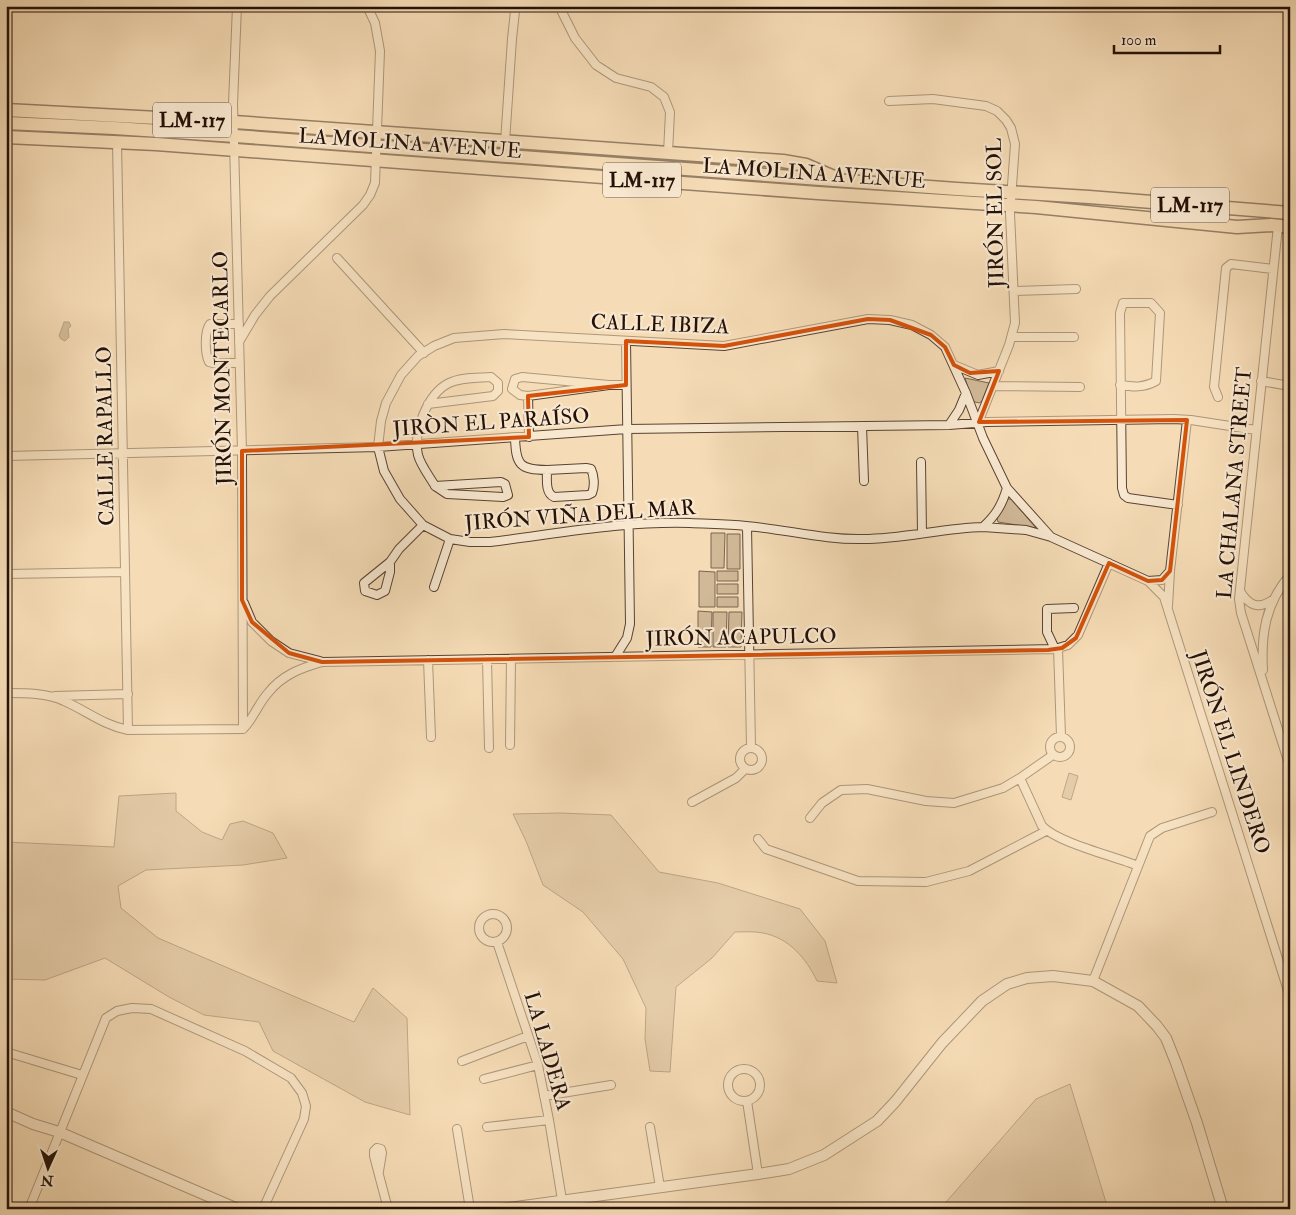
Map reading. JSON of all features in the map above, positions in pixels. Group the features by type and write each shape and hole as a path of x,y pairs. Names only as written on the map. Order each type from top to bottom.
{"main road":[{"name":"LA MOLINA AVENUE","path":"6,110 234,122 800,163 840,180"},
{"name":"LA MOLINA AVENUE","path":"6,123 235,136 840,180 1231,226 1284,226"},
{"name":"LA MOLINA AVENUE","path":"6,137 236,150 818,194 1011,199 1089,197 1290,213"},
{"path":"754,174 818,194"}],"street":[{"name":"JIRÓN MONTECARLO","path":"237,6 234,122 242,451 243,729"},
{"path":"239,342 255,315 270,296 367,201 375,183 380,51 375,23 367,6"},
{"path":"517,6 512,38 505,142 518,157"},
{"path":"559,6 576,38 596,64 616,78 651,88 664,97 670,112 668,153"},
{"name":"JIRÓN EL SOL","path":"888,101 933,99 977,104 997,112 1006,120 1011,128 1015,144 1011,199 1015,316 1012,337 978,423"},
{"name":"CALLE RAPALLO","path":"116,142 128,730"},
{"name":"LA CHALANA STREET","path":"1284,226 1273,269 1239,590 1241,613 1290,767"},
{"path":"337,258 424,352"},
{"path":"1218,397 1214,386 1226,268 1231,264 1273,269"},
{"path":"1014,291 1076,289"},
{"path":"1120,385 1146,386 1156,381 1160,313 1151,303 1123,303 1120,313 1120,385 1120,420 1122,488 1124,496 1128,498 1178,505"},
{"name":"CALLE IBIZA","path":"378,447 381,421 391,391 400,375 424,352 454,338 504,334 724,346 868,319 890,320 912,325 931,335 945,347 1007,488 1051,537"},
{"path":"239,324 210,324 207,332 207,357 209,362 239,363"},
{"path":"1012,337 1074,337"},
{"path":"615,657 627,638 630,624 626,341"},
{"path":"954,365 978,375 988,375 999,371"},
{"path":"428,404 493,396 498,391 498,383 491,377 458,380 442,388 428,404 423,415 418,455 436,486 447,494 503,497 508,495 506,484 501,482 436,486"},
{"path":"609,384 528,396 515,393 512,389 514,379 522,377 626,384"},
{"path":"1261,381 1290,386"},
{"path":"992,386 1080,387"},
{"path":"949,424 959,410 966,393"},
{"path":"528,396 529,437"},
{"path":"1168,611 1170,571 1187,420"},
{"name":"JIRÒN EL PARAÍSO","path":"6,456 378,447 627,429 1187,420 1256,430"},
{"path":"862,426 864,481"},
{"path":"515,438 516,458 520,465 534,470 591,469 593,472 594,489 588,495 554,497 548,491 547,470"},
{"name":"JIRÓN VIÑA DEL MAR","path":"378,447 384,471 400,499 423,525 450,539 490,542 629,525 673,523 747,526 783,532 863,539 983,527 1026,530 1051,537 1148,581"},
{"path":"921,462 922,533"},
{"path":"983,527 994,516 1002,503 1007,488"},
{"path":"390,562 390,572 384,593 375,595 365,591 364,583 390,562 399,549 423,525"},
{"path":"747,526 751,748"},
{"path":"434,587 450,539"},
{"path":"1057,649 1071,643 1080,632 1109,563"},
{"path":"1148,581 1162,580 1170,571"},
{"path":"6,574 125,572"},
{"path":"1264,682 1261,645 1265,624 1274,599 1290,575"},
{"name":"JIRÓN EL LINDERO","path":"1148,581 1164,597 1290,997"},
{"path":"1239,590 1245,600 1255,606 1266,605 1274,599"},
{"name":"JIRÓN ACAPULCO","path":"242,600 252,622 271,641 289,653 322,662"},
{"path":"1061,736 1057,649 1047,632 1047,609 1074,608"},
{"name":"JIRÓN ACAPULCO","path":"243,729 249,723 267,693 282,679 298,669 322,662 1057,649"},
{"path":"488,659 489,748"},
{"path":"510,745 511,659"},
{"path":"428,660 431,737"},
{"path":"6,693 46,696 128,694"},
{"path":"46,696 63,700 113,727 128,730 243,729"},
{"path":"1052,754 1051,742 1061,736"},
{"path":"1052,754 1060,757 1067,755 1070,751 1071,748 1068,740 1061,736"},
{"path":"751,748 760,753 762,763 755,770 745,769 741,763 740,756 745,750 751,748"},
{"path":"810,818 822,803 841,790 867,789 926,801 954,803 1003,788 1052,754"},
{"path":"692,802 736,778 745,769"},
{"path":"1020,778 1046,831 1064,840 1138,866"},
{"path":"1093,981 1148,840 1156,831 1212,812"},
{"path":"758,839 766,849 858,881 926,882 969,871 1046,831"},
{"name":"LA LADERA","path":"497,942 538,1065 562,1200"},
{"path":"501,1209 562,1200 578,1204 660,1187 789,1169 824,1155 877,1121 895,1102 942,1043 975,1007 1007,984 1027,978 1053,976 1093,981 1138,1006 1166,1038 1197,1124 1223,1209"},
{"path":"28,1209 106,1018 117,1011 132,1008 151,1009 245,1051 291,1078 302,1093 306,1106 304,1120 263,1209"},
{"path":"462,1060 528,1036"},
{"path":"6,1052 82,1075"},
{"path":"484,1079 538,1065"},
{"path":"741,1069 751,1070 760,1082 759,1092 747,1101 736,1099 729,1090 729,1080 732,1075 741,1069"},
{"path":"544,1096 611,1085"},
{"path":"747,1101 758,1174"},
{"path":"6,1112 33,1124 58,1132 238,1209"},
{"path":"6,1120 33,1124"},
{"path":"487,1128 549,1120"},
{"path":"650,1127 660,1187"},
{"path":"457,1129 470,1209"},
{"path":"379,1171 388,1209"}],"highlighted area":[{"path":"868,319 890,320 931,335 945,347 954,365 970,373 999,371 979,422 1187,420 1170,571 1162,580 1148,581 1109,563 1076,638 1062,648 1048,650 322,662 289,653 252,622 242,600 242,451 529,437 528,396 626,385 626,341 724,346"}],"shaded area":[{"path":"64,322 69,322 71,326 68,329 69,337 65,341 59,336"},
{"path":"965,378 989,383 982,401 979,403 972,401"},
{"path":"1006,499 1011,499 1036,528 998,522 997,518"},
{"path":"711,533 725,533 724,568 711,568"},
{"path":"727,534 740,534 740,569 727,569"},
{"path":"699,571 715,572 715,607 699,607"},
{"path":"717,571 738,571 738,581 717,581"},
{"path":"717,584 738,584 738,594 717,594"},
{"path":"717,597 738,597 738,607 717,607"},
{"path":"698,611 712,612 711,647 698,647"},
{"path":"713,612 727,612 726,647 713,647"},
{"path":"729,612 742,612 741,647 728,647"},
{"path":"1069,773 1078,776 1071,800 1062,797"},
{"path":"176,793 176,811 202,832 222,840 230,824 243,821 273,833 287,858 243,865 146,870 118,886 121,908 158,938 354,1022 373,988 407,1018 410,1115 365,1102 273,1051 259,1022 204,1015 169,997 105,958 45,980 6,979 6,842 114,847 119,796"},
{"path":"513,814 611,815 659,872 718,883 800,909 825,941 837,983 817,981 808,964 796,950 781,939 760,932 735,932 712,958 676,987 670,1072 650,1071 645,1039 646,1008 623,959 583,912 543,885"},
{"path":"1070,1084 1108,1209 940,1209 1036,1099"}]}
